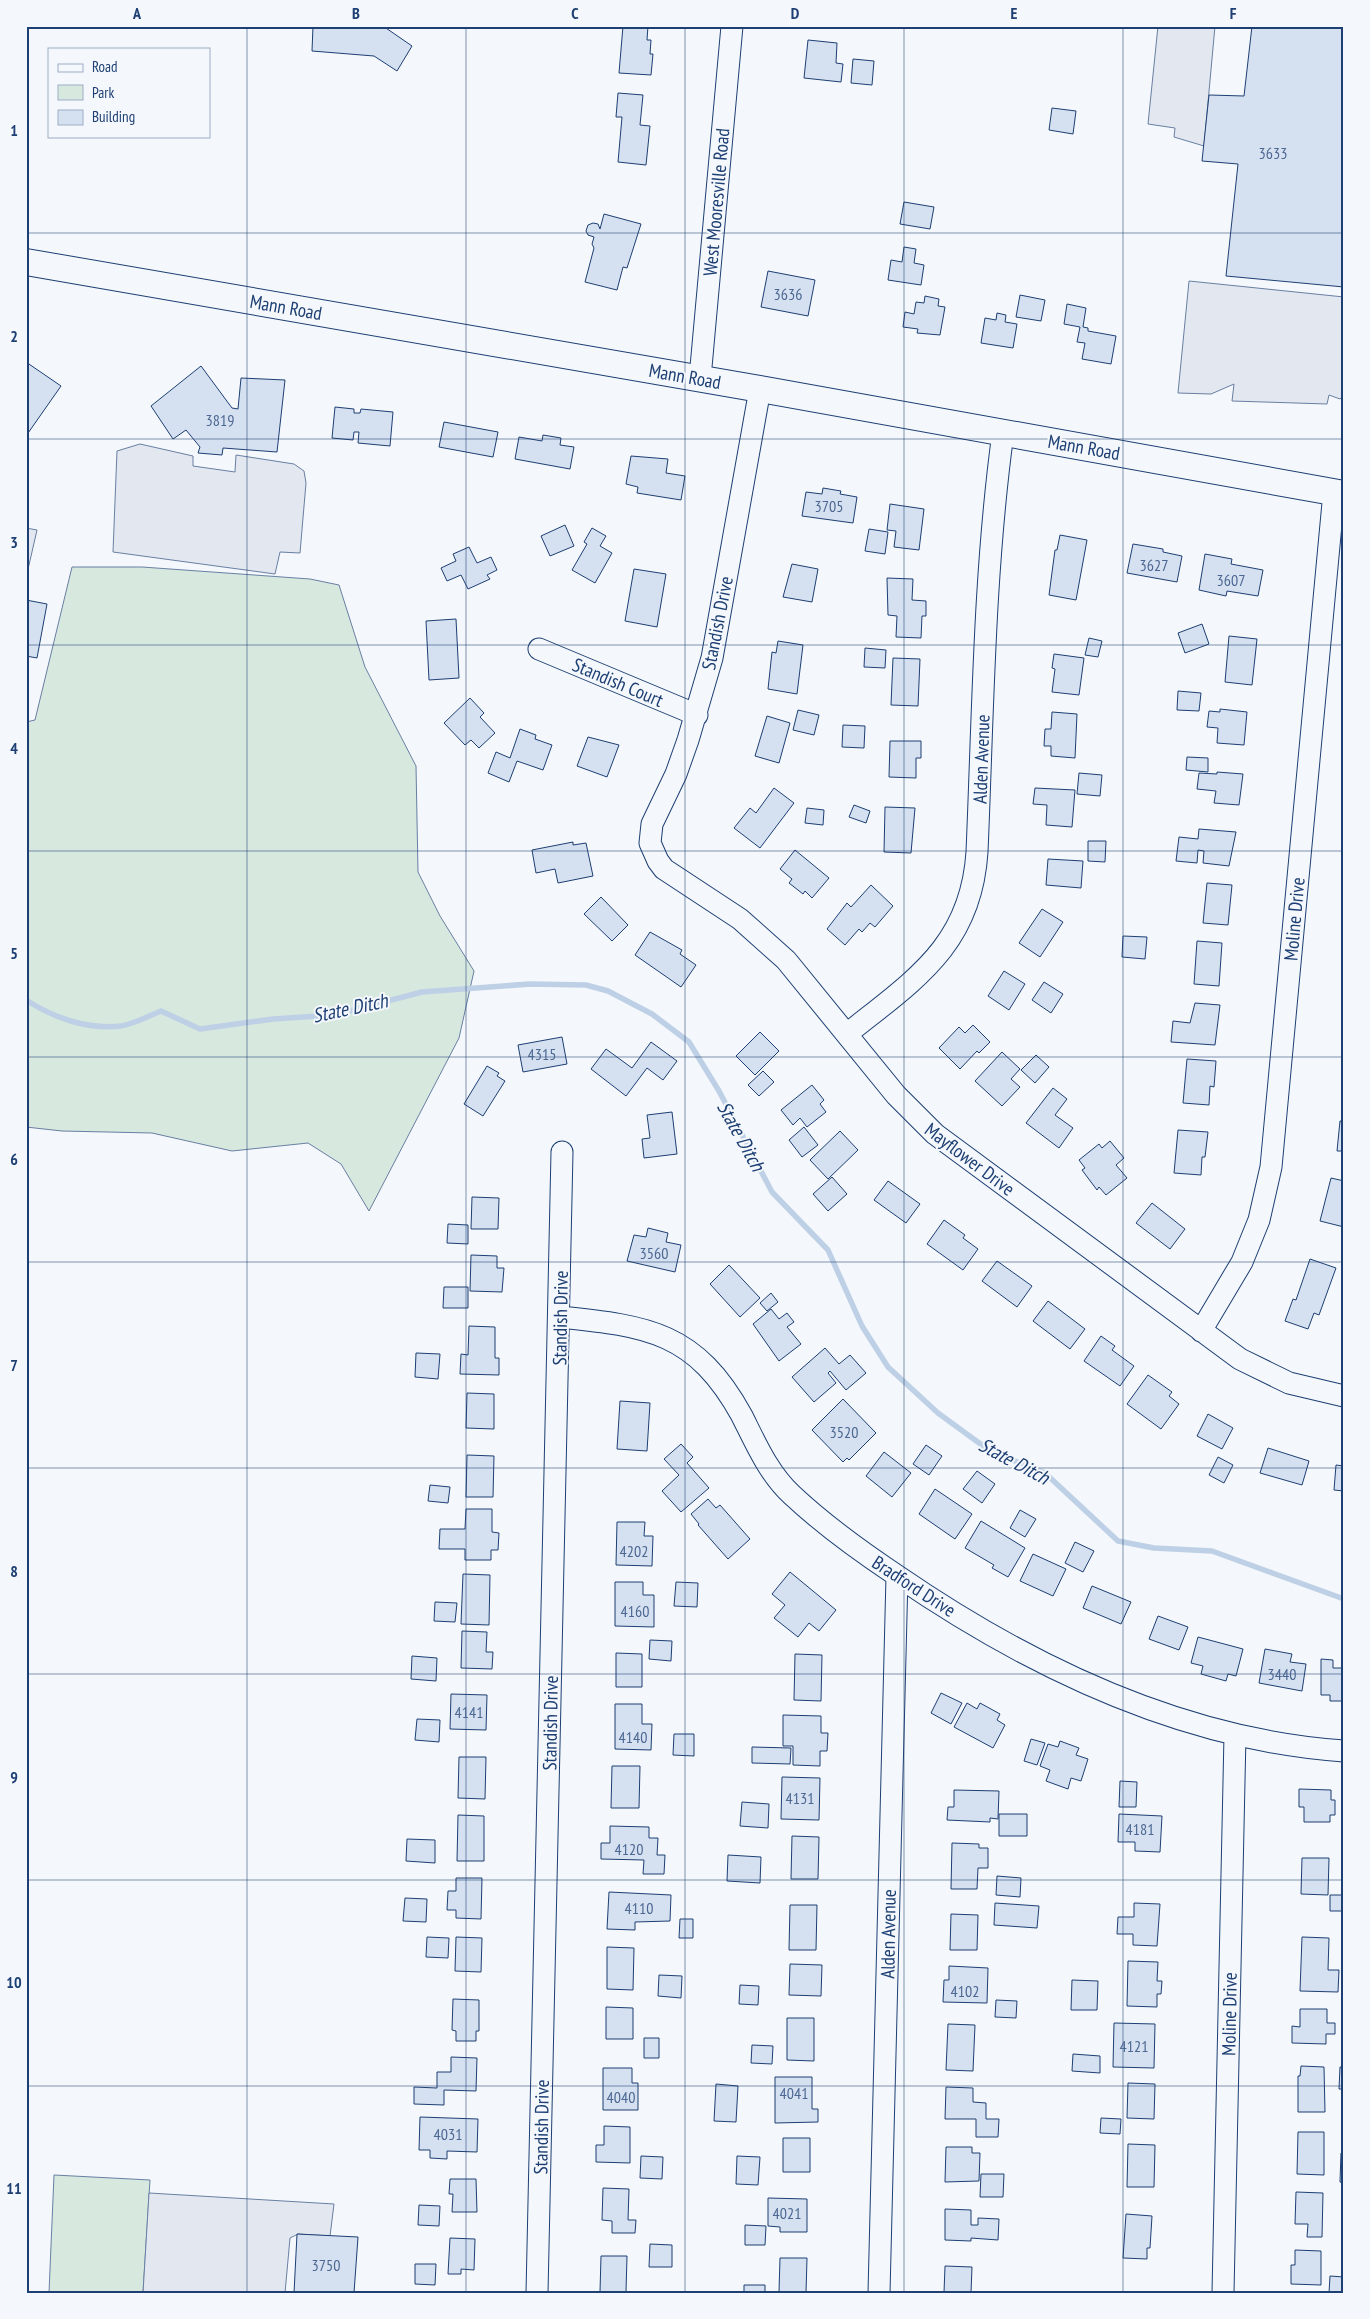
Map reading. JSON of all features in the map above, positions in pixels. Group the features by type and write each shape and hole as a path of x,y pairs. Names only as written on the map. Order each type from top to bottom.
{"main road":[{"name":"Mann Road","path":"26,262 700,378 1339,493"}],"street":[{"name":"West Mooresville Road","path":"700,378 732,26"},
{"name":"Standish Drive","path":"652,850 650,837 652,824 676,774 697,715 712,658 760,389"},
{"name":"Alden Avenue","path":"847,1034 916,978 941,952 961,921 971,896 978,852 987,580 993,507 1003,433"},
{"name":"Moline Drive","path":"1201,1331 1242,1262 1259,1220 1272,1168 1339,493"},
{"name":"Standish Court","path":"539,649 697,715"},
{"name":"Mayflower Drive","path":"652,850 664,869 725,908 773,948 798,973 896,1096 935,1134 1240,1359 1264,1373 1299,1387 1344,1396"},
{"name":"Standish Drive","path":"537,2293 560,1317 562,1152"},
{"name":"Bradford Drive","path":"560,1317 644,1328 690,1352 710,1370 727,1390 774,1474 791,1494 851,1543 897,1576 976,1626 1038,1659 1134,1702 1182,1720 1235,1735 1289,1745 1344,1751"},
{"name":"Alden Avenue","path":"879,2293 897,1576"},
{"name":"Moline Drive","path":"1222,2293 1235,1735"}],"green space":[{"path":"72,567 142,567 310,579 339,585 365,667 416,766 418,872 440,916 474,971 459,1038 369,1211 341,1164 308,1143 232,1151 152,1133 62,1131 26,1127 26,722 35,720"},
{"path":"54,2175 150,2180 143,2293 49,2293"}],"shaded area":[{"path":"1158,26 1215,26 1204,146 1174,137 1175,128 1148,124"},
{"path":"1189,281 1344,297 1344,395 1340,399 1329,395 1327,404 1232,401 1234,384 1211,394 1178,393"},
{"path":"140,444 193,456 193,466 235,472 236,455 294,464 304,471 306,483 300,553 280,552 275,574 113,552 117,451"},
{"path":"26,528 37,530 26,578"},
{"path":"149,2193 334,2204 330,2236 298,2234 290,2238 285,2293 143,2293"}],"building":[{"path":"313,26 383,26 412,46 397,71 374,56 312,51"},
{"path":"623,26 648,26 647,40 651,40 650,54 653,54 651,75 619,73"},
{"path":"1252,26 1344,26 1344,287 1226,276 1238,164 1202,161 1209,95 1244,96"},
{"path":"808,40 837,43 836,63 843,64 841,82 804,78"},
{"path":"853,59 874,61 872,85 851,83"},
{"path":"618,93 643,95 640,125 650,126 646,165 618,162 622,117 616,117"},
{"path":"1052,108 1076,111 1073,134 1049,130"},
{"path":"904,202 934,207 930,229 900,224"},
{"path":"604,214 641,224 627,268 623,267 617,290 585,282 594,248 592,244 594,237 588,235 586,231 588,225 593,223 598,224 600,229"},
{"path":"904,247 916,249 914,263 924,265 921,285 888,280 891,260 902,262"},
{"path":"768,271 815,280 808,316 761,307"},
{"path":"1020,295 1045,300 1041,321 1016,317"},
{"path":"925,296 939,299 938,306 945,307 940,335 917,333 918,329 903,327 905,312 914,314 916,302 924,303"},
{"path":"1067,304 1086,308 1083,327 1088,328 1088,331 1116,336 1111,364 1082,359 1085,343 1077,342 1080,327 1064,324"},
{"path":"997,313 1006,315 1005,322 1017,324 1013,348 981,343 985,318 996,320"},
{"path":"26,362 61,386 26,436"},
{"path":"201,366 232,408 238,409 241,378 285,380 277,452 223,448 222,455 198,453 200,447 186,430 173,439 151,406"},
{"path":"335,407 354,409 354,413 360,413 361,409 393,412 390,446 358,443 359,432 354,432 353,440 332,438"},
{"path":"444,422 498,432 493,457 439,447"},
{"path":"543,435 561,438 560,445 574,447 570,469 515,459 519,437 542,441"},
{"path":"631,456 668,459 666,473 685,476 681,500 637,493 638,487 626,484"},
{"path":"823,488 841,491 840,494 857,497 853,523 802,516 806,492 822,494"},
{"path":"890,504 924,509 919,550 894,547 896,531 887,530"},
{"path":"565,525 574,546 550,556 541,536"},
{"path":"592,528 606,536 600,546 612,553 595,583 572,570 587,544 584,542"},
{"path":"869,529 888,532 885,554 865,551"},
{"path":"1060,535 1087,540 1076,600 1049,595 1055,550 1057,550"},
{"path":"1133,544 1163,549 1163,552 1182,556 1177,582 1127,573"},
{"path":"469,547 477,563 491,557 497,570 487,575 490,579 468,589 461,575 447,581 441,568 456,561 453,554"},
{"path":"1205,554 1232,559 1231,564 1263,570 1258,596 1227,591 1226,596 1199,590"},
{"path":"792,564 818,569 812,602 783,597"},
{"path":"634,569 666,574 657,627 625,621"},
{"path":"887,578 913,579 912,600 926,601 926,616 922,616 921,638 896,637 897,616 888,615"},
{"path":"26,600 47,604 37,658 26,656"},
{"path":"456,619 459,678 429,680 426,621"},
{"path":"1202,624 1209,644 1185,653 1178,633"},
{"path":"1229,636 1257,639 1252,685 1225,682"},
{"path":"1089,638 1102,641 1098,657 1085,655"},
{"path":"778,641 803,645 797,694 768,689 772,652 776,653"},
{"path":"865,648 886,650 885,668 864,667"},
{"path":"1054,654 1084,658 1079,695 1052,692 1055,669 1052,668"},
{"path":"893,658 920,659 918,706 891,705"},
{"path":"1178,691 1201,693 1199,711 1177,710"},
{"path":"470,698 484,713 480,717 495,733 479,748 471,740 465,745 444,723"},
{"path":"1220,709 1247,712 1244,745 1217,743 1218,728 1207,727 1209,711 1220,712"},
{"path":"798,710 819,715 814,735 793,730"},
{"path":"1052,712 1077,714 1075,758 1051,756 1051,746 1044,746 1045,729 1051,729"},
{"path":"767,716 790,723 779,763 755,756"},
{"path":"843,725 865,726 864,748 842,747"},
{"path":"520,729 536,735 535,739 552,745 543,770 517,761 509,782 488,773 496,752 510,758"},
{"path":"588,737 619,745 607,777 577,766"},
{"path":"890,741 921,741 921,758 916,758 916,778 889,777"},
{"path":"1187,757 1208,758 1208,772 1186,770"},
{"path":"1217,772 1243,774 1239,805 1214,803 1216,791 1197,789 1199,773 1217,774"},
{"path":"1079,773 1102,775 1100,796 1077,794"},
{"path":"774,788 794,803 760,848 734,828 750,808 756,813"},
{"path":"1035,788 1075,790 1072,827 1046,825 1047,805 1033,804"},
{"path":"854,805 870,811 866,823 849,817"},
{"path":"885,807 915,808 911,853 884,852"},
{"path":"807,808 824,810 823,825 805,823"},
{"path":"1199,829 1236,832 1229,866 1203,863 1204,851 1198,850 1197,863 1176,861 1179,837 1198,839"},
{"path":"1088,841 1106,841 1105,862 1088,861"},
{"path":"573,842 573,845 586,843 593,876 558,883 555,869 536,873 532,850"},
{"path":"795,850 829,878 812,898 805,891 803,894 789,883 792,879 780,869"},
{"path":"1048,859 1083,861 1081,888 1046,885"},
{"path":"1207,883 1232,885 1228,925 1203,923"},
{"path":"871,885 893,906 875,927 870,923 862,932 859,929 845,945 827,929 847,903 851,907"},
{"path":"601,897 628,925 612,941 584,914"},
{"path":"1042,909 1063,922 1040,957 1019,943"},
{"path":"650,932 682,950 680,954 696,965 681,987 635,955"},
{"path":"1123,936 1147,937 1145,959 1122,957"},
{"path":"1197,941 1222,943 1219,986 1194,984"},
{"path":"1004,971 1025,984 1009,1010 988,996"},
{"path":"1044,982 1063,994 1051,1013 1032,1000"},
{"path":"1195,1003 1220,1005 1215,1045 1171,1042 1173,1021 1190,1023"},
{"path":"973,1025 990,1042 979,1053 977,1051 960,1069 939,1048 959,1027 965,1033"},
{"path":"760,1032 779,1051 755,1075 736,1056"},
{"path":"562,1037 567,1064 523,1072 518,1045"},
{"path":"651,1042 677,1061 663,1080 647,1068 626,1096 591,1069 606,1049 632,1068"},
{"path":"1002,1052 1020,1069 1011,1079 1020,1087 1002,1106 975,1081"},
{"path":"1036,1055 1049,1067 1035,1083 1021,1070"},
{"path":"1187,1059 1216,1061 1214,1087 1210,1086 1209,1105 1183,1103"},
{"path":"487,1066 499,1073 497,1076 505,1081 483,1116 464,1104"},
{"path":"763,1071 774,1082 759,1096 748,1085"},
{"path":"812,1085 824,1100 820,1104 826,1112 807,1127 800,1118 793,1125 781,1110"},
{"path":"1053,1088 1067,1099 1055,1115 1073,1128 1059,1148 1026,1123"},
{"path":"672,1112 677,1154 644,1158 642,1139 650,1138 647,1115"},
{"path":"1344,1117 1344,1151 1337,1151 1340,1121 1343,1121"},
{"path":"804,1127 818,1145 802,1157 789,1140"},
{"path":"1178,1130 1208,1132 1205,1157 1202,1157 1201,1175 1174,1173"},
{"path":"840,1131 858,1150 828,1179 810,1160"},
{"path":"1110,1141 1124,1158 1116,1165 1127,1178 1106,1195 1099,1187 1097,1190 1082,1170 1085,1168 1079,1160 1099,1144 1102,1148"},
{"path":"832,1177 847,1194 828,1211 813,1194"},
{"path":"1331,1178 1344,1181 1344,1227 1320,1221"},
{"path":"888,1181 920,1204 906,1223 874,1200"},
{"path":"472,1197 499,1198 498,1229 471,1229"},
{"path":"1152,1203 1185,1229 1170,1249 1136,1223"},
{"path":"944,1220 965,1235 963,1238 978,1249 963,1270 927,1244"},
{"path":"448,1224 468,1225 468,1244 447,1243"},
{"path":"648,1228 668,1233 666,1242 681,1245 675,1272 627,1261 634,1235 646,1237"},
{"path":"471,1255 497,1256 497,1268 504,1268 502,1292 470,1291"},
{"path":"1310,1259 1336,1268 1319,1315 1314,1313 1308,1329 1285,1321 1293,1299 1296,1300"},
{"path":"997,1261 1032,1286 1017,1307 982,1281"},
{"path":"729,1265 760,1298 740,1317 710,1284"},
{"path":"444,1287 468,1287 468,1308 443,1308"},
{"path":"771,1293 778,1302 767,1311 760,1303"},
{"path":"1048,1301 1085,1329 1070,1349 1033,1321"},
{"path":"771,1309 779,1319 787,1313 794,1322 787,1327 801,1344 779,1361 753,1324"},
{"path":"469,1326 495,1327 495,1358 499,1358 499,1375 460,1374 461,1354 468,1355"},
{"path":"1101,1336 1115,1346 1112,1350 1134,1366 1120,1386 1084,1361"},
{"path":"825,1348 839,1364 850,1355 866,1373 846,1390 830,1371 828,1373 836,1383 814,1402 792,1377"},
{"path":"416,1353 440,1354 438,1379 415,1377"},
{"path":"1148,1375 1172,1392 1169,1396 1179,1404 1161,1429 1127,1404"},
{"path":"467,1393 494,1394 494,1429 466,1428"},
{"path":"843,1399 876,1433 849,1460 847,1458 843,1462 812,1430"},
{"path":"620,1401 650,1403 647,1451 617,1449"},
{"path":"1208,1414 1233,1428 1222,1449 1197,1436"},
{"path":"681,1444 693,1457 687,1463 709,1488 681,1512 662,1491 679,1475 664,1459"},
{"path":"926,1445 942,1456 929,1475 913,1464"},
{"path":"1268,1448 1309,1461 1302,1485 1260,1473"},
{"path":"884,1452 911,1473 892,1497 866,1476"},
{"path":"467,1455 494,1456 493,1497 466,1497"},
{"path":"1218,1457 1233,1465 1224,1483 1209,1475"},
{"path":"1336,1465 1344,1466 1344,1491 1334,1490"},
{"path":"977,1471 995,1484 982,1503 963,1489"},
{"path":"430,1485 450,1487 448,1503 428,1501"},
{"path":"935,1489 972,1514 955,1539 919,1514"},
{"path":"708,1499 716,1508 720,1505 750,1539 728,1559 698,1525 691,1514"},
{"path":"466,1509 492,1509 492,1532 499,1533 498,1550 491,1550 491,1560 465,1560 465,1549 439,1549 440,1529 465,1529"},
{"path":"1020,1510 1036,1519 1025,1537 1010,1528"},
{"path":"981,1521 1025,1548 1008,1577 992,1568 994,1565 965,1548"},
{"path":"617,1522 645,1522 644,1536 653,1536 652,1566 616,1565"},
{"path":"1075,1542 1094,1551 1083,1572 1065,1563"},
{"path":"1033,1554 1066,1569 1053,1596 1020,1581"},
{"path":"790,1572 836,1610 819,1631 809,1623 798,1637 774,1618 785,1605 772,1594"},
{"path":"463,1574 490,1575 489,1625 461,1624"},
{"path":"615,1582 643,1582 643,1595 654,1595 654,1627 615,1626"},
{"path":"676,1582 698,1583 697,1607 674,1606"},
{"path":"1092,1586 1131,1602 1121,1624 1083,1608"},
{"path":"435,1602 457,1603 455,1622 434,1621"},
{"path":"1158,1616 1188,1627 1179,1650 1149,1639"},
{"path":"462,1631 487,1632 486,1652 493,1652 492,1669 461,1668"},
{"path":"1198,1637 1243,1649 1236,1676 1228,1674 1226,1681 1201,1674 1203,1666 1191,1663"},
{"path":"650,1640 672,1641 671,1661 649,1659"},
{"path":"1265,1649 1292,1654 1290,1662 1306,1664 1302,1691 1259,1683"},
{"path":"616,1653 642,1654 642,1687 616,1687"},
{"path":"795,1654 822,1655 821,1701 794,1700"},
{"path":"412,1656 437,1658 436,1681 411,1679"},
{"path":"1321,1659 1333,1660 1333,1668 1344,1668 1344,1701 1330,1701 1330,1695 1321,1695"},
{"path":"941,1693 962,1703 951,1724 931,1713"},
{"path":"451,1694 487,1695 486,1730 450,1729"},
{"path":"967,1703 977,1709 980,1703 1000,1714 997,1720 1005,1725 993,1748 954,1727"},
{"path":"615,1704 642,1704 642,1724 652,1724 651,1750 615,1749"},
{"path":"783,1715 821,1716 821,1733 828,1733 827,1751 820,1751 820,1766 793,1765 793,1746 783,1746"},
{"path":"417,1719 440,1720 439,1742 415,1740"},
{"path":"674,1734 694,1734 694,1756 673,1755"},
{"path":"1031,1739 1045,1743 1037,1765 1024,1761"},
{"path":"1060,1741 1079,1748 1076,1755 1088,1759 1081,1781 1071,1778 1068,1789 1046,1781 1050,1770 1040,1766 1048,1744 1058,1747"},
{"path":"752,1747 791,1748 790,1764 752,1763"},
{"path":"459,1757 486,1757 485,1799 458,1798"},
{"path":"612,1766 640,1766 639,1808 611,1808"},
{"path":"782,1777 820,1778 819,1820 781,1819"},
{"path":"1120,1781 1137,1782 1136,1807 1119,1807"},
{"path":"1299,1789 1331,1790 1331,1800 1335,1800 1335,1815 1330,1815 1330,1822 1304,1822 1304,1807 1299,1807"},
{"path":"954,1790 999,1791 998,1819 990,1818 990,1822 947,1820 948,1807 954,1807"},
{"path":"742,1802 769,1804 768,1828 740,1826"},
{"path":"999,1814 1027,1814 1027,1836 999,1836"},
{"path":"1119,1814 1162,1816 1160,1852 1135,1851 1135,1842 1118,1842"},
{"path":"458,1815 484,1816 484,1861 457,1861"},
{"path":"610,1826 649,1827 649,1838 658,1838 657,1855 665,1855 664,1874 643,1874 644,1860 601,1859 601,1843 610,1843"},
{"path":"792,1836 819,1837 818,1879 791,1879"},
{"path":"407,1839 435,1840 435,1863 406,1861"},
{"path":"952,1843 979,1844 979,1848 988,1848 988,1868 978,1868 977,1889 951,1889"},
{"path":"728,1855 761,1857 760,1883 727,1881"},
{"path":"1302,1858 1329,1858 1328,1895 1301,1894"},
{"path":"997,1876 1021,1878 1020,1897 996,1895"},
{"path":"456,1878 482,1878 481,1919 456,1918 456,1910 447,1910 448,1891 456,1891"},
{"path":"609,1892 671,1895 670,1921 635,1922 635,1930 607,1929"},
{"path":"1330,1895 1344,1895 1344,1911 1330,1911"},
{"path":"405,1898 427,1899 426,1922 403,1921"},
{"path":"995,1903 1039,1906 1037,1928 994,1925"},
{"path":"1134,1903 1160,1904 1157,1946 1133,1945 1133,1934 1117,1934 1118,1917 1134,1917"},
{"path":"790,1905 817,1905 816,1950 789,1950"},
{"path":"951,1914 978,1915 977,1950 950,1950"},
{"path":"680,1919 693,1919 693,1938 679,1938"},
{"path":"427,1937 449,1938 448,1958 426,1957"},
{"path":"456,1937 482,1938 481,1972 455,1971"},
{"path":"1302,1937 1329,1938 1328,1970 1339,1970 1338,1992 1300,1991"},
{"path":"607,1947 634,1948 633,1990 607,1989"},
{"path":"1128,1961 1158,1962 1157,1981 1162,1981 1161,1994 1157,1994 1157,2007 1127,2006"},
{"path":"790,1964 822,1965 821,1996 789,1995"},
{"path":"949,1966 988,1968 987,2003 943,2002 944,1980 949,1980"},
{"path":"659,1975 682,1976 681,1998 658,1996"},
{"path":"1072,1980 1098,1981 1097,2010 1071,2010"},
{"path":"740,1985 759,1986 758,2005 739,2004"},
{"path":"453,1999 479,2000 479,2031 476,2031 476,2041 456,2041 456,2031 452,2030"},
{"path":"996,2000 1017,2001 1016,2018 995,2017"},
{"path":"606,2007 633,2008 633,2039 606,2039"},
{"path":"1300,2009 1327,2009 1327,2023 1335,2023 1335,2034 1326,2034 1326,2044 1292,2043 1292,2026 1300,2027"},
{"path":"787,2018 814,2018 814,2061 787,2060"},
{"path":"1114,2023 1155,2024 1154,2068 1113,2067"},
{"path":"948,2024 975,2025 973,2071 946,2070"},
{"path":"644,2038 659,2038 659,2058 644,2058"},
{"path":"752,2045 773,2046 772,2064 751,2063"},
{"path":"1073,2054 1100,2056 1100,2073 1072,2071"},
{"path":"451,2057 477,2058 476,2091 444,2090 444,2105 414,2104 414,2087 437,2088 437,2072 451,2072"},
{"path":"1301,2066 1324,2067 1325,2112 1298,2112 1298,2076 1300,2076"},
{"path":"1340,2067 1344,2067 1344,2089 1339,2089"},
{"path":"603,2068 632,2068 632,2083 638,2083 638,2110 603,2110"},
{"path":"775,2077 812,2077 812,2109 818,2109 818,2122 775,2123"},
{"path":"1128,2083 1155,2084 1154,2119 1127,2118"},
{"path":"716,2084 738,2086 736,2122 714,2121"},
{"path":"946,2087 973,2088 973,2102 986,2103 986,2119 999,2119 998,2137 976,2137 976,2119 945,2119"},
{"path":"420,2117 478,2119 477,2152 447,2151 447,2159 430,2158 430,2150 419,2150"},
{"path":"1101,2118 1121,2119 1120,2134 1100,2133"},
{"path":"604,2126 630,2127 630,2163 596,2162 596,2145 604,2145"},
{"path":"1298,2132 1324,2132 1324,2175 1297,2174"},
{"path":"783,2138 810,2138 810,2172 783,2172"},
{"path":"1128,2144 1155,2145 1154,2187 1127,2187"},
{"path":"946,2147 972,2147 972,2153 980,2153 979,2181 945,2182"},
{"path":"1341,2153 1344,2153 1344,2183 1340,2182"},
{"path":"641,2156 663,2157 662,2179 640,2178"},
{"path":"737,2156 760,2157 758,2185 736,2184"},
{"path":"981,2174 1004,2174 1003,2197 980,2197"},
{"path":"450,2179 476,2179 477,2212 452,2212 453,2194 449,2194"},
{"path":"603,2188 629,2189 628,2220 636,2220 635,2233 612,2233 612,2221 602,2220"},
{"path":"1296,2192 1323,2193 1322,2237 1307,2237 1308,2224 1295,2224"},
{"path":"768,2198 807,2199 807,2232 780,2232 780,2227 768,2226"},
{"path":"419,2205 440,2206 439,2226 418,2225"},
{"path":"945,2209 971,2210 971,2225 978,2225 978,2218 999,2219 998,2240 971,2238 971,2241 945,2240"},
{"path":"1126,2214 1152,2216 1150,2248 1147,2248 1147,2259 1123,2258"},
{"path":"745,2225 766,2226 765,2245 745,2245"},
{"path":"297,2234 358,2237 354,2293 294,2293"},
{"path":"450,2238 475,2239 474,2270 461,2269 461,2274 448,2274"},
{"path":"650,2244 672,2245 672,2267 649,2267"},
{"path":"1295,2250 1321,2251 1321,2285 1291,2284 1291,2265 1295,2265"},
{"path":"601,2256 627,2256 626,2292 600,2292"},
{"path":"780,2258 807,2258 806,2293 779,2292"},
{"path":"415,2264 436,2264 435,2285 415,2284"},
{"path":"945,2266 972,2267 971,2293 944,2293"},
{"path":"1330,2276 1344,2277 1344,2293 1329,2293"},
{"path":"744,2285 765,2285 765,2293 744,2293"}],"waterway":[{"name":"State Ditch","path":"26,1000 60,1017 84,1024 109,1027 121,1026 136,1022 161,1011 200,1029 273,1019 334,1015 422,992 530,984 586,985 608,991 652,1014 689,1042 719,1091 772,1192 828,1250 862,1326 888,1367 938,1413 990,1451 1045,1473 1118,1541 1154,1548 1212,1551 1344,1599"}]}
